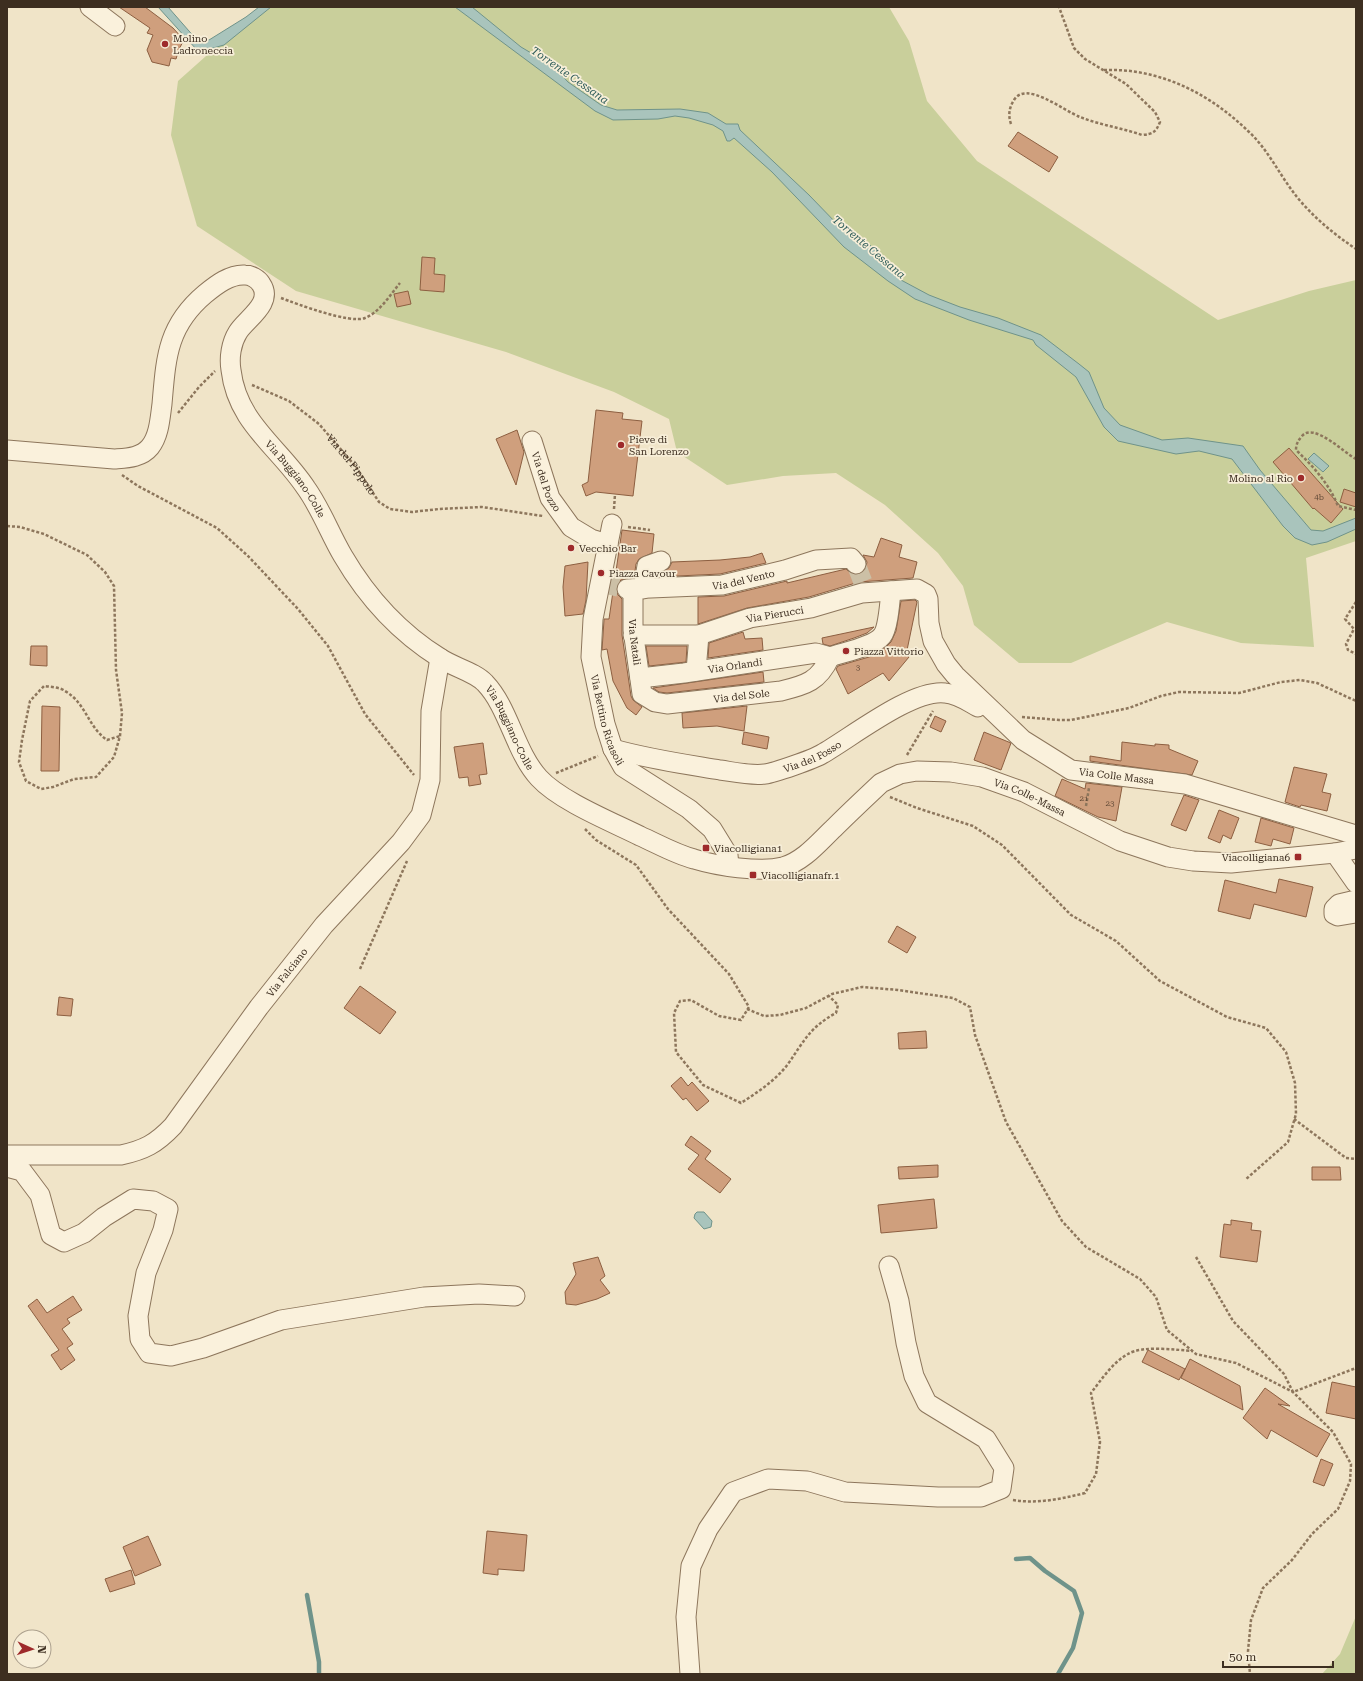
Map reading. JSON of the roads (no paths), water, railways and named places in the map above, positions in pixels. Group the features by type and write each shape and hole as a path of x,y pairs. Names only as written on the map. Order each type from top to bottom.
{"street":[{"path":"90,7 115,26"},
{"name":"Via Buggiano-Colle","path":"7,450 114,459 128,458 143,453 150,448 155,439 159,425 169,347 172,336 186,313 215,286 229,277 246,275 252,276 262,284 264,293 262,303 255,314 238,332 233,344 230,361 232,383 241,407 257,431 307,488 342,554 361,585 376,604 392,620 440,658 479,677 486,684 497,700 531,768 540,780 556,792 692,859 729,866"},
{"name":"Via del Pozzo","path":"532,441 550,498 571,527 591,539 611,527"},
{"name":"Via Bettino Ricasoli","path":"611,527 593,619 591,657 605,724 613,749 623,767 689,809 712,830 728,855 729,866"},
{"name":"Via del Vento","path":"634,589 722,585 785,570 816,560 851,558 856,564"},
{"name":"Via Natali","path":"641,686 633,635 634,589 647,566 661,561"},
{"name":"Via Pierucci","path":"633,635 699,635 750,618 811,608 865,589 891,591 917,589"},
{"name":"Via Colle Massa","path":"917,589 926,594 929,604 931,632 946,664 955,675 1024,740 1071,770 1092,771 1185,784 1356,835"},
{"path":"830,657 870,644 883,636 888,620 891,591"},
{"path":"696,671 699,635"},
{"name":"Via Orlandi","path":"641,686 696,671 816,653 830,657"},
{"name":"Via del Sole","path":"641,686 655,702 667,704 781,691 804,685 815,678 830,657"},
{"name":"Via Falciano","path":"7,1155 121,1155 139,1151 162,1138 182,1114 259,1007 324,925 401,842 420,815 430,780 432,755 431,711 434,685 440,658"},
{"name":"Via del Fosso","path":"613,749 643,758 748,774 766,774 820,755 895,708 926,694 944,693 959,696 996,715"},
{"name":"Via Colle-Massa","path":"729,866 752,869 782,868 796,861 810,851 881,783 894,776 907,772 933,771 982,777 1024,792 1084,824 1120,841 1168,857 1193,861 1231,863 1335,854 1356,849"},
{"path":"1335,854 1356,883"},
{"path":"1356,900 1339,904 1334,909 1334,914 1338,916 1356,913"},
{"path":"7,1168 22,1171 40,1195 51,1235 64,1242 84,1233 104,1217 133,1199 153,1200 168,1209 163,1230 146,1273 138,1316 140,1339 149,1353 171,1356 203,1348 281,1320 424,1297 479,1294 515,1296"},
{"path":"690,1674 686,1617 692,1566 708,1529 733,1492 768,1479 807,1481 846,1492 938,1497 981,1497 1001,1489 1004,1468 986,1438 927,1403 914,1376 889,1266"}],"water":[{"path":"158,7 168,7 196,39 209,40 259,7 271,7 224,45 206,50 197,50"},
{"name":"Torrente Cessana","path":"455,7 472,7 521,47 553,66 568,82 601,105 617,110 680,109 708,113 726,124 738,124 740,130 809,195 840,227 871,246 901,280 929,295 960,307 998,318 1041,335 1079,364 1089,372 1104,408 1120,425 1162,440 1188,438 1243,446 1260,470 1311,530 1323,531 1356,518 1356,529 1327,542 1312,545 1295,538 1283,526 1232,459 1199,451 1176,454 1118,441 1104,427 1076,377 1036,345 1033,340 969,320 915,299 888,281 844,247 772,172 734,138 727,141 723,131 713,125 689,118 675,116 658,119 613,120 595,111"},
{"path":"1314,453 1329,466 1323,472 1308,459"},
{"path":"697,1212 704,1212 712,1221 711,1227 704,1229 694,1218"}],"waterway":[{"path":"1016,1559 1030,1558 1045,1571 1074,1591 1082,1613 1073,1648 1058,1674"},
{"path":"307,1595 319,1662 319,1674"}],"tunnel":[{"path":"856,564 864,585"},
{"path":"600,583 627,589"}],"place":[{"name":"Molino Ladroneccia","path":"165,44"},
{"name":"Pieve di San Lorenzo","path":"621,445"},
{"name":"Molino al Rio","path":"1301,478"},
{"name":"Vecchio Bar","path":"571,548"},
{"name":"Piazza Cavour","path":"601,573"},
{"name":"Piazza Vittorio","path":"846,651"},
{"name":"Viacolligiana1","path":"706,848"},
{"name":"Viacolligiana6","path":"1298,857"},
{"name":"Viacolligianafr.1","path":"753,875"}]}
